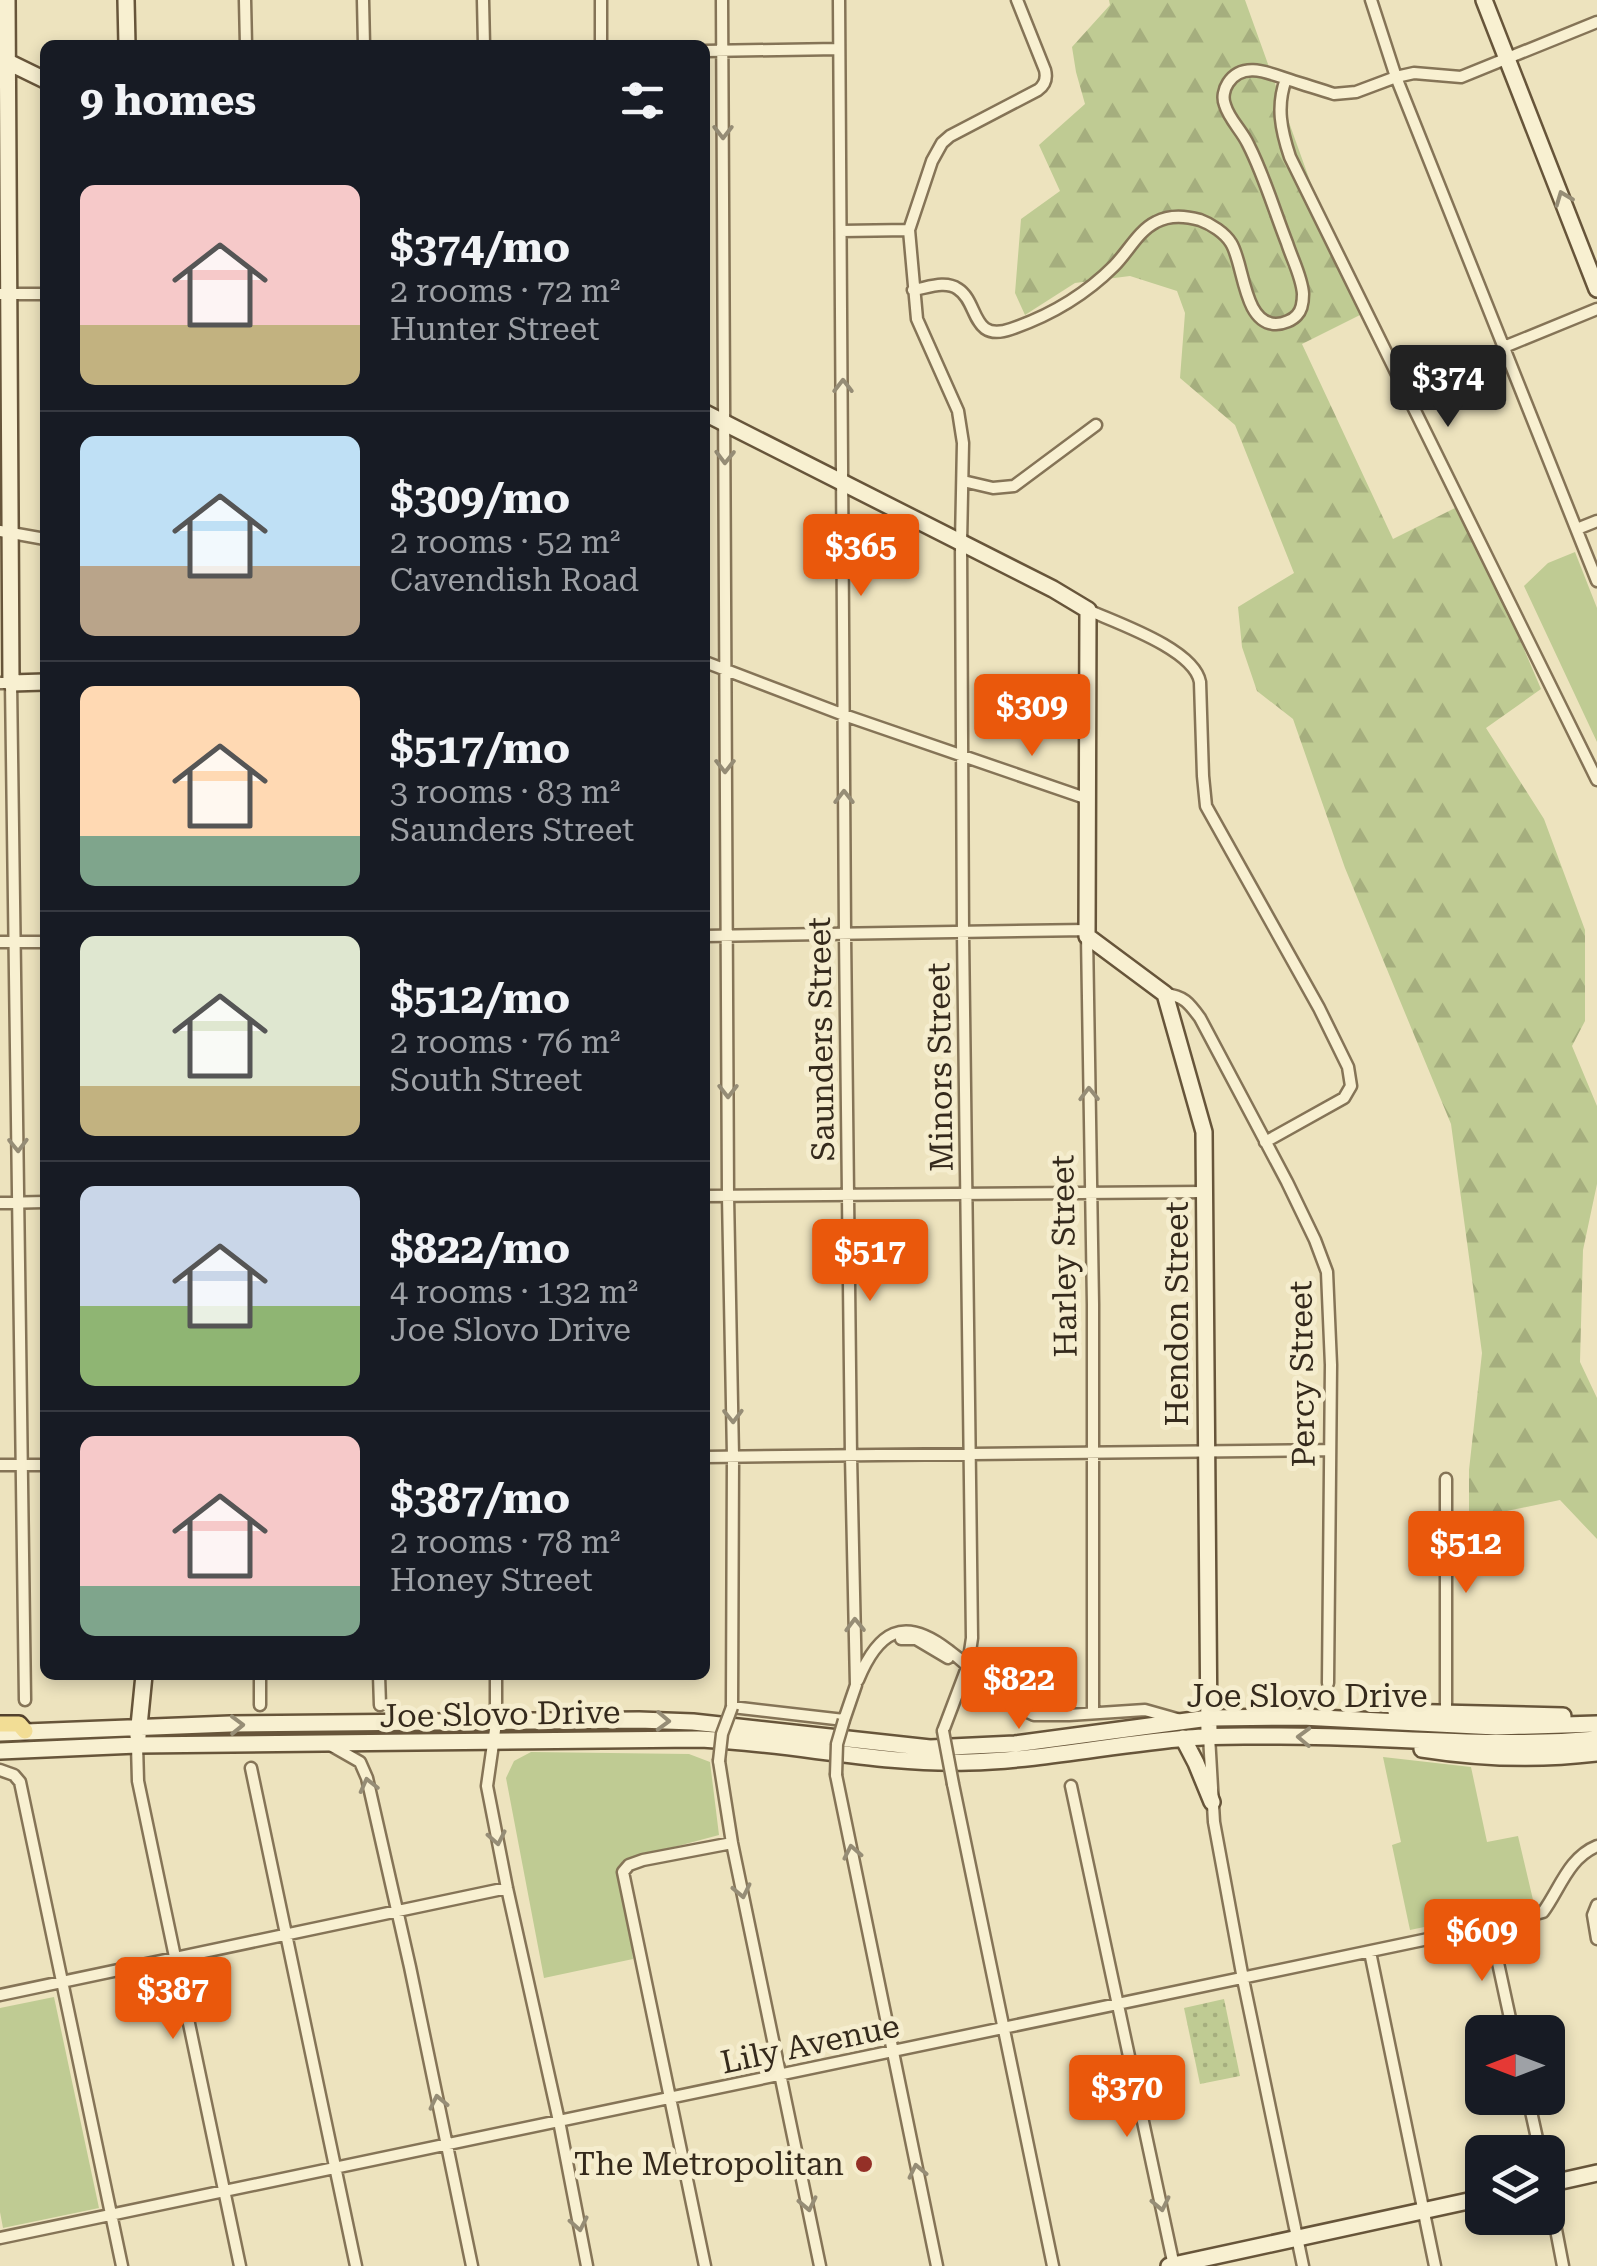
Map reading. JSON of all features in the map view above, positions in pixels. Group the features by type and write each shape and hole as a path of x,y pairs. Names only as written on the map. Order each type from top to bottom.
{"main road":[{"path":"6,0 6,683 40,682"},
{"path":"126,0 127,40"},
{"path":"1484,0 1597,290"},
{"path":"4,60 40,78"},
{"path":"710,416 1088,610"},
{"name":"Harley Street","path":"1087,933 1088,610"},
{"path":"1087,933 1166,994"},
{"name":"Hendon Street","path":"1166,994 1202,1120 1204,1146 1209,1736"},
{"path":"137,1745 144,1680"},
{"name":"Joe Slovo Drive","path":"0,1734 140,1727 582,1720 694,1722 930,1748 1014,1744 1209,1718 1302,1717 1496,1727 1597,1720"},
{"path":"0,1724 19,1724 25,1732"},
{"name":"Joe Slovo Drive","path":"0,1751 137,1745 722,1740 906,1760 970,1762 1063,1755 1209,1736 1399,1741 1447,1726 1530,1742 1597,1739"},
{"path":"1183,1738 1212,1802"},
{"path":"1399,1741 1425,1749 1494,1756 1597,1753"},
{"path":"1565,2182 1597,2174"},
{"path":"1172,2266 1465,2202"}],"street":[{"path":"245,0 246,40"},
{"path":"364,0 364,40"},
{"path":"483,0 484,40"},
{"path":"601,0 602,40"},
{"path":"722,0 724,668 733,1456 732,1707 718,1761 820,2266"},
{"name":"Saunders Street","path":"839,0 850,1456 858,1680 838,1744 836,1774 937,2266"},
{"path":"842,231 909,230 942,143 1042,88 1046,74 1017,0"},
{"path":"1371,0 1396,77 1597,580"},
{"path":"913,290 954,287 965,296 982,326 990,331 1009,330 1079,296 1155,222 1183,216 1209,224 1231,243 1251,305 1266,322 1277,324 1297,316 1302,306 1300,281 1257,162 1225,107 1223,96 1230,81 1246,71 1266,71 1334,94 1345,94 1414,73 1461,77 1597,22"},
{"path":"710,51 839,49"},
{"path":"1286,79 1280,108 1290,157 1597,780"},
{"name":"Minors Street","path":"909,230 917,319 958,411 963,444 963,932 972,1638 968,1668 943,1731 1004,2029"},
{"path":"4,294 40,294"},
{"path":"1504,347 1597,308"},
{"path":"962,481 993,488 1014,486 1096,426"},
{"path":"1577,529 1597,521"},
{"path":"6,533 40,538"},
{"path":"1088,610 1165,646 1197,671 1206,806 1348,1067 1351,1086 1344,1098 1265,1142"},
{"path":"710,664 844,715 1088,799"},
{"path":"6,683 26,1700"},
{"path":"710,936 1087,933"},
{"name":"Harley Street","path":"1087,933 1093,1713"},
{"path":"0,942 40,942"},
{"name":"Percy Street","path":"1166,994 1188,1000 1200,1018 1315,1240 1326,1272 1331,1365 1328,1683"},
{"path":"710,1196 1204,1192"},
{"path":"0,1202 40,1202"},
{"path":"710,1457 1330,1450"},
{"path":"0,1465 40,1465"},
{"path":"1446,1479 1447,1726"},
{"path":"858,1680 889,1644 906,1638 922,1641 968,1668 1026,1713 1049,1716 1154,1711 1182,1721"},
{"path":"260,1680 260,1705"},
{"path":"379,1680 380,1705"},
{"path":"496,1680 496,1723 488,1786 587,2266"},
{"path":"732,1707 844,1720"},
{"path":"1209,1736 1212,1802 1244,1979 1304,2266"},
{"path":"326,1744 354,1757 363,1767 472,2266"},
{"path":"137,1745 138,1781 240,2266"},
{"path":"251,1768 356,2266"},
{"path":"0,1770 20,1782 122,2266"},
{"path":"1071,1786 1172,2266"},
{"path":"705,2266 623,1874 624,1868 643,1860 732,1843"},
{"name":"Lily Avenue","path":"0,2238 1490,1926 1543,1912 1574,1862 1597,1846"},
{"path":"0,1996 506,1888"},
{"path":"1597,1905 1593,1922 1597,1940"},
{"path":"1490,1926 1509,2015"},
{"path":"1370,1952 1436,2266"},
{"path":"1004,2029 1053,2266"},
{"path":"1557,2235 1563,2266"}],"green space":[{"path":"1109,0 1245,0 1338,259 1368,311 1302,344 1393,539 1457,507 1490,570 1541,689 1486,728 1544,819 1585,930 1585,1021 1572,1046 1597,1106 1597,1184 1583,1250 1580,1362 1597,1398 1597,1539 1560,1500 1469,1519 1469,1470 1482,1353 1451,1124 1345,868 1293,719 1257,691 1242,647 1238,607 1294,573 1235,425 1180,378 1185,313 1177,291 1130,276 1075,283 1025,315 1015,293 1021,219 1060,191 1039,145 1085,104 1072,47 1110,5"},
{"path":"1575,552 1597,608 1597,742 1524,586 1548,563"},
{"path":"531,1752 689,1754 710,1762 719,1835 622,1861 633,1959 544,1978 506,1778 514,1761"},
{"path":"1383,1757 1471,1767 1487,1842 1518,1836 1534,1904 1410,1930 1392,1845 1401,1842"},
{"path":"54,1997 99,2208 3,2228 0,2008"},
{"path":"1224,1999 1240,2076 1200,2084 1184,2008"}],"place":[{"name":"The Metropolitan","path":"864,2164"}]}
